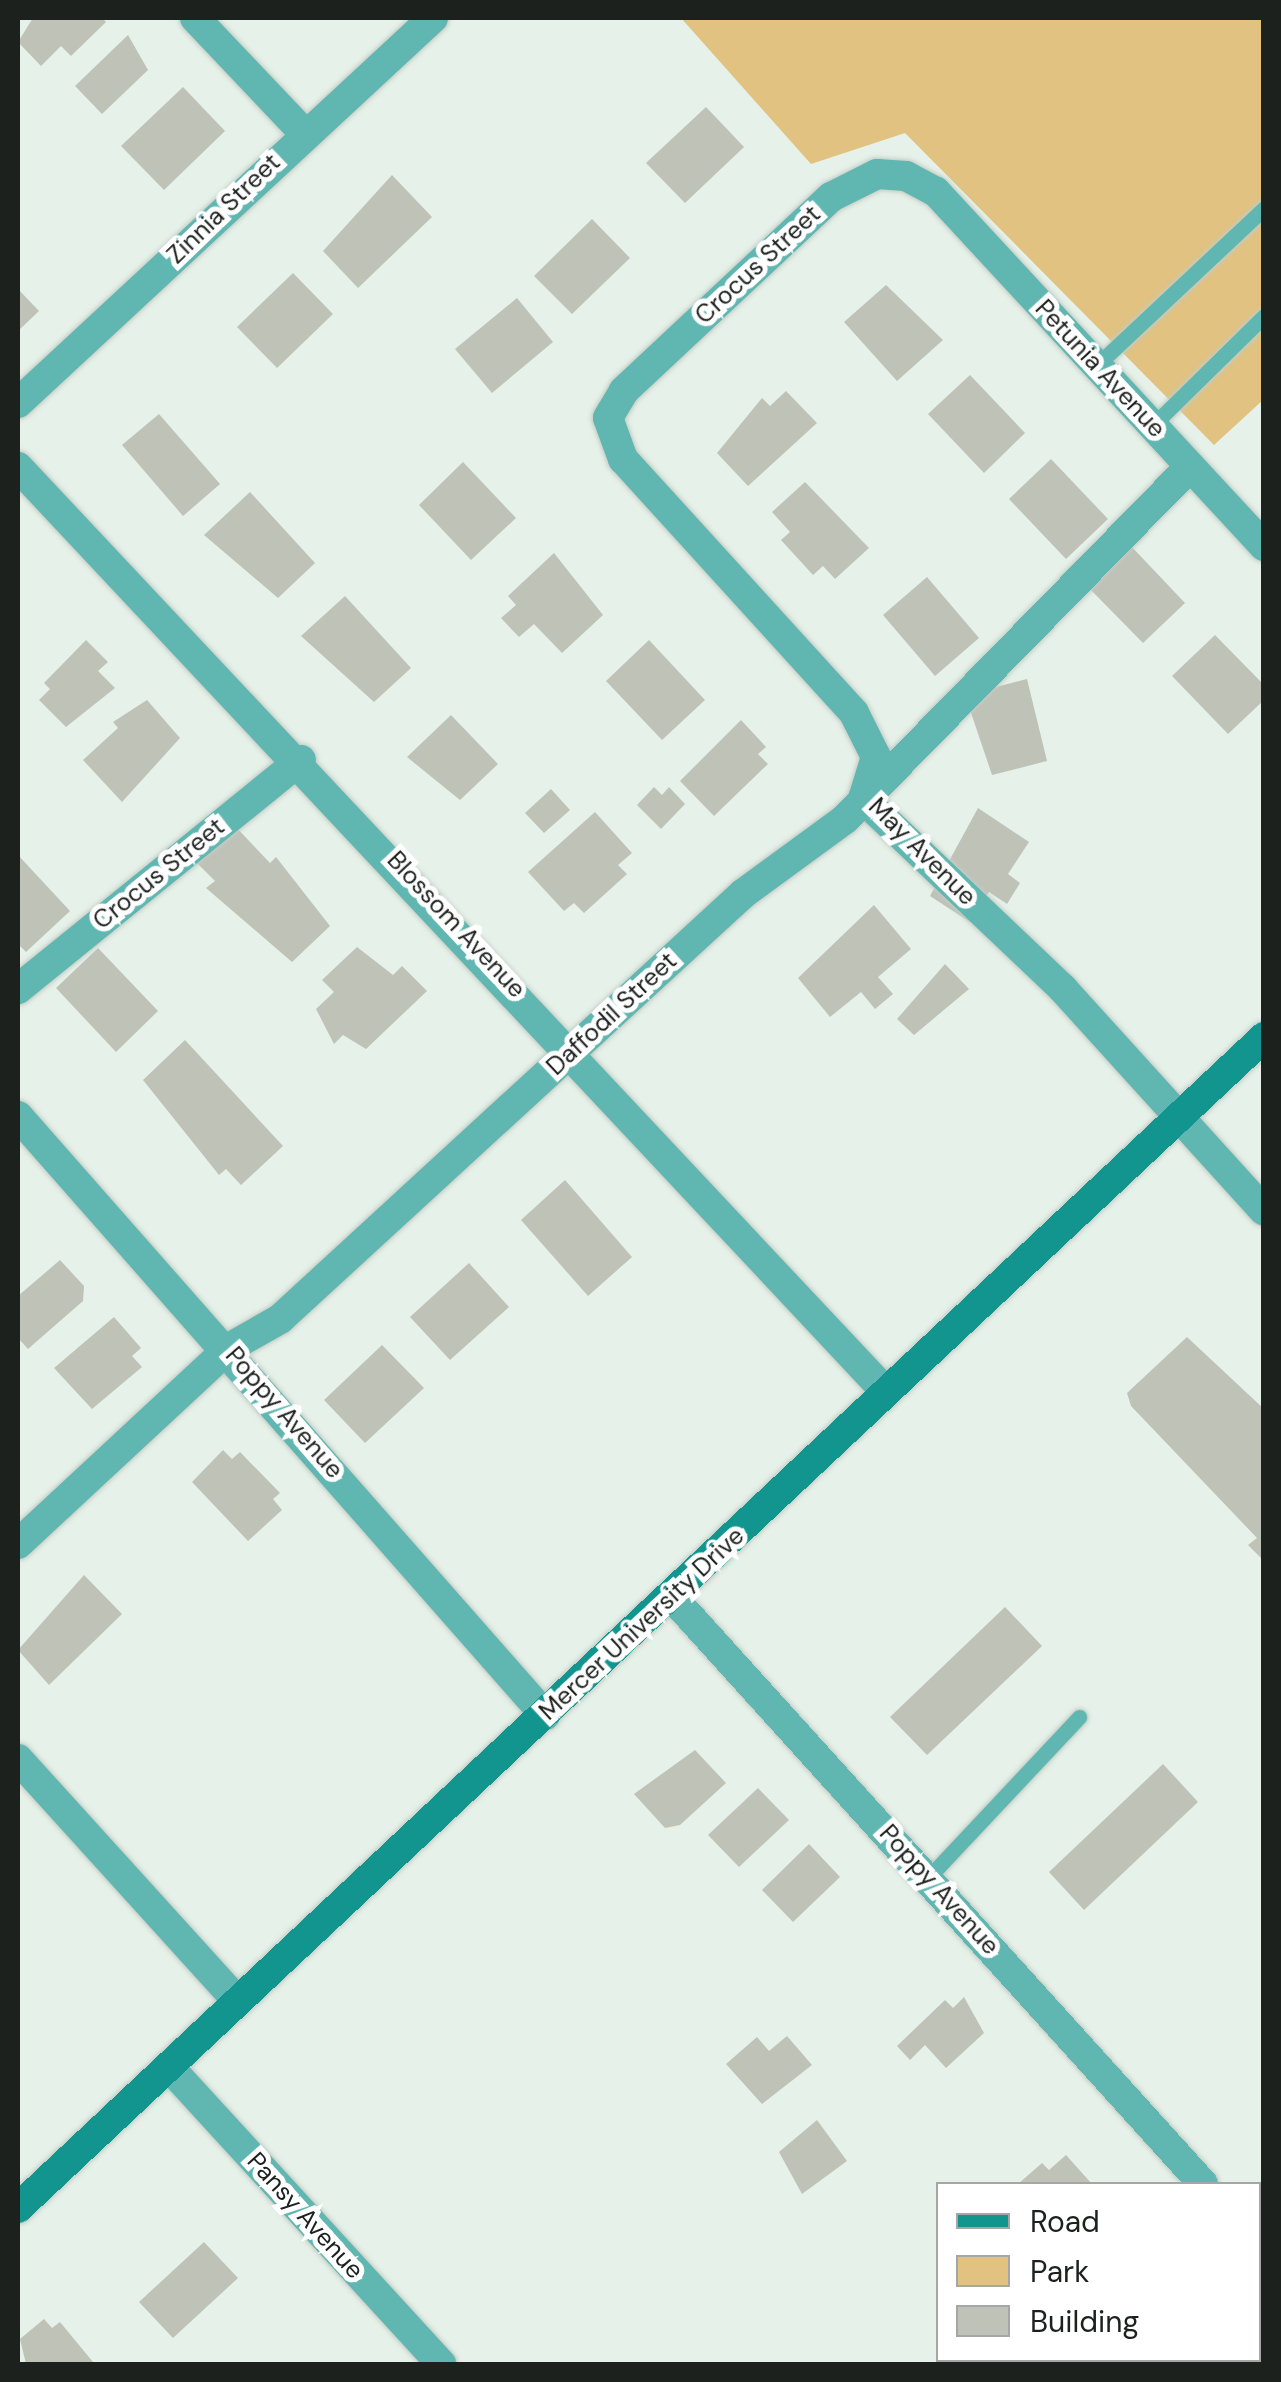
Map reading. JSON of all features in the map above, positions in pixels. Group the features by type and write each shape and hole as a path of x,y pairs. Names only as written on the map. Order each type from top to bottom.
{"main road":[{"name":"Mercer University Drive","path":"18,2208 236,1999 673,1598 1177,1116 1264,1038"}],"street":[{"path":"195,18 304,133"},
{"name":"Zinnia Street","path":"18,403 304,133 433,18"},
{"name":"Crocus Street","path":"608,418 624,391 831,197 877,174 936,192"},
{"name":"Petunia Avenue","path":"936,192 1264,546"},
{"name":"May Avenue","path":"608,418 624,459 854,713 876,757 863,798 1063,989 1264,1212"},
{"name":"Blossom Avenue","path":"18,466 301,760 886,1392"},
{"name":"Daffodil Street","path":"18,1544 228,1348 280,1319 744,892 863,798 1190,467"},
{"name":"Crocus Street","path":"18,988 301,760"},
{"name":"Poppy Avenue","path":"18,1116 228,1348 545,1715"},
{"name":"Poppy Avenue","path":"673,1598 1202,2182"},
{"path":"18,1759 236,1999"},
{"name":"Pansy Avenue","path":"169,2067 441,2364"}],"lane":[{"path":"1097,366 1264,208"},
{"path":"1152,426 1264,316"},
{"path":"928,1878 1079,1718"}],"green space":[{"path":"681,18 1263,18 1263,400 1214,445 905,133 811,164"}],"building":[{"path":"33,18 102,18 106,22 71,56 61,46 41,66 18,42"},
{"path":"128,35 148,70 102,114 75,86"},
{"path":"183,87 225,131 164,190 121,146"},
{"path":"706,107 744,147 685,203 646,163"},
{"path":"392,175 432,217 358,288 323,251"},
{"path":"592,219 630,258 572,314 534,276"},
{"path":"293,273 333,314 277,368 237,327"},
{"path":"886,285 943,340 897,381 844,322"},
{"path":"18,289 39,311 18,331"},
{"path":"517,298 553,342 492,393 455,349"},
{"path":"970,375 1025,433 984,473 928,414"},
{"path":"786,391 817,423 748,486 717,453 762,398 770,406"},
{"path":"159,414 220,484 183,516 122,445"},
{"path":"1051,459 1108,519 1066,559 1009,499"},
{"path":"463,462 516,518 471,560 419,505"},
{"path":"805,482 869,548 835,579 823,566 813,575 781,540 790,532 772,512"},
{"path":"250,492 315,563 278,598 204,535"},
{"path":"1130,545 1185,603 1143,643 1087,586"},
{"path":"554,553 603,615 562,653 534,624 519,637 501,618 516,605 508,596"},
{"path":"927,577 979,638 935,676 883,615"},
{"path":"345,596 411,668 374,702 301,636"},
{"path":"1215,635 1264,685 1264,700 1228,734 1172,676"},
{"path":"86,640 108,662 98,671 115,688 66,727 39,700 50,689 44,683"},
{"path":"649,640 705,700 662,740 606,681"},
{"path":"1027,679 1047,761 992,775 965,695"},
{"path":"147,700 180,738 122,802 83,760 118,728 113,722"},
{"path":"451,715 498,764 460,800 407,757"},
{"path":"741,720 766,747 758,754 768,764 714,816 680,781"},
{"path":"654,787 662,795 669,787 685,804 661,829 637,805"},
{"path":"551,789 570,810 544,833 525,813"},
{"path":"978,808 1029,842 1008,874 1020,883 1007,904 989,892 970,922 930,896"},
{"path":"595,812 632,853 618,865 627,874 584,913 574,903 564,911 528,872"},
{"path":"233,824 270,863 276,857 330,926 292,962 206,888 215,881 195,861"},
{"path":"18,855 70,911 26,952 18,944"},
{"path":"874,905 911,949 878,977 893,994 875,1009 861,992 830,1017 798,978"},
{"path":"357,947 393,975 402,966 427,991 366,1049 343,1035 334,1044 316,1009 334,992 322,980"},
{"path":"98,948 158,1011 116,1052 56,988"},
{"path":"945,964 969,989 914,1035 897,1019"},
{"path":"185,1040 283,1146 241,1185 226,1169 219,1175 143,1080"},
{"path":"565,1180 632,1257 588,1296 521,1220"},
{"path":"60,1260 84,1286 83,1301 28,1349 18,1338 18,1296"},
{"path":"469,1263 509,1307 450,1360 410,1317"},
{"path":"114,1317 141,1348 132,1356 142,1367 92,1409 54,1368"},
{"path":"1187,1337 1264,1409 1264,1561 1248,1545 1257,1538 1131,1406 1127,1393"},
{"path":"382,1345 424,1388 365,1443 324,1400"},
{"path":"223,1450 232,1459 240,1452 280,1493 273,1499 282,1510 248,1541 192,1482"},
{"path":"84,1575 122,1614 49,1685 18,1650"},
{"path":"1005,1607 1042,1646 927,1755 890,1717"},
{"path":"695,1750 726,1783 680,1825 665,1828 634,1794"},
{"path":"1163,1764 1198,1802 1084,1910 1049,1872"},
{"path":"758,1788 789,1820 739,1867 708,1835"},
{"path":"809,1844 840,1877 793,1922 762,1890"},
{"path":"964,1997 984,2033 946,2068 925,2045 910,2060 897,2046 945,2000 953,2008"},
{"path":"787,2036 812,2065 762,2104 726,2064 757,2037 769,2051"},
{"path":"817,2120 847,2161 802,2194 779,2152"},
{"path":"1066,2155 1090,2182 1020,2182 1042,2163 1049,2170"},
{"path":"204,2242 238,2278 173,2338 139,2302"},
{"path":"44,2319 52,2328 60,2322 93,2362 26,2364 20,2339"}]}
